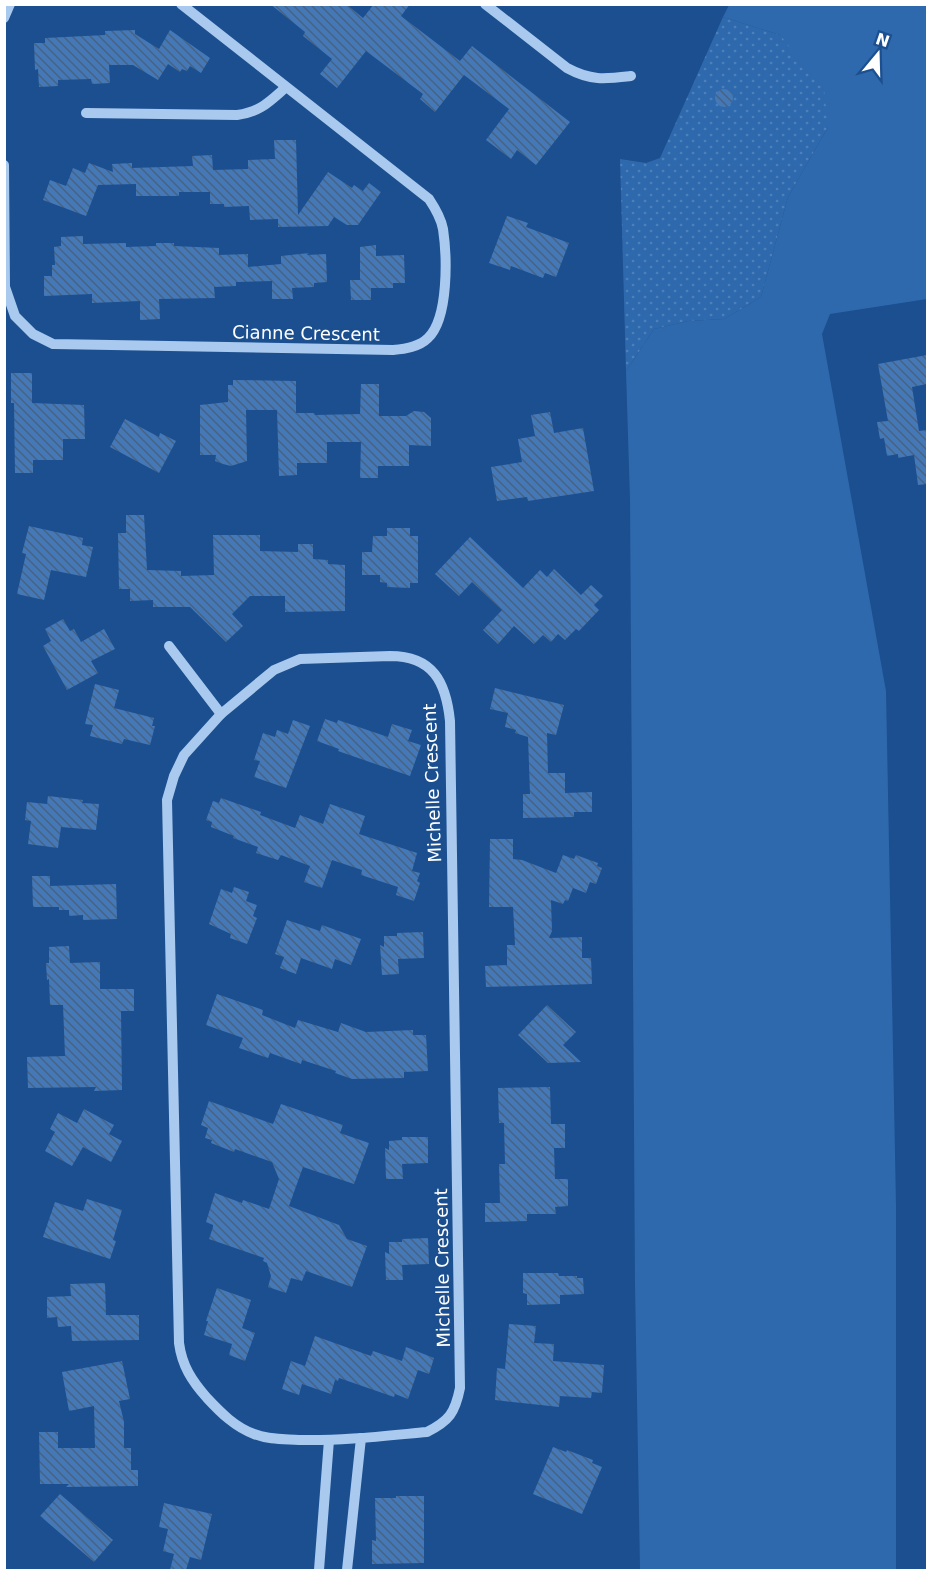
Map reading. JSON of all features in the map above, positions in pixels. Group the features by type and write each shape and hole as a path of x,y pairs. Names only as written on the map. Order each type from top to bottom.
{"street":[{"path":"4,18 10,4"},
{"name":"Cianne Crescent","path":"4,165 5,287 15,316 33,334 52,344 393,350 412,347 428,338 438,322 443,306 445,256 443,228 438,212 429,199 181,4"},
{"path":"485,4 567,68 582,76 598,80 631,76"},
{"path":"86,113 237,115 252,113 261,108 285,88"},
{"path":"169,645 221,714"},
{"name":"Michelle Crescent","path":"390,656 412,658 423,663 434,673 448,699 460,1388 452,1414 441,1425 427,1432 329,1440 273,1439 255,1435 219,1411 187,1374 181,1357 178,1343 167,800 174,776 184,755 221,714 274,670 300,659 390,656"},
{"path":"347,1570 361,1437"},
{"path":"319,1570 329,1440"}],"shaded area":[{"path":"729,5 927,5 927,299 830,314 822,334 886,691 896,1204 896,1570 640,1570 635,1285 630,500 626,371 654,329 688,321 724,319 761,297 788,197 828,127 780,35 723,17"},
{"path":"723,17 780,35 824,89 828,127 788,197 761,297 724,319 688,321 654,329 626,371 620,159 646,163 660,158"}],"building":[{"path":"270,4 346,4 363,18 374,4 410,4 401,16 460,61 472,46 570,122 536,165 517,150 511,159 486,140 509,109 464,75 435,112 420,99 423,94 366,51 337,88 320,74 332,59 303,36 305,32"},
{"path":"135,30 135,34 159,49 170,30 210,58 201,73 190,66 187,71 182,69 180,72 168,64 158,80 133,65 109,65 110,83 92,84 91,79 58,80 58,86 39,87 38,69 35,70 34,43 45,43 45,38 105,35 105,31"},
{"path":"724,89 732,94 733,98 728,106 724,107 716,102 715,98 720,90"},
{"path":"274,140 296,140 298,215 328,172 352,188 354,185 363,191 369,183 381,192 358,225 347,225 334,217 328,226 278,227 278,219 250,220 249,206 224,207 224,204 210,204 210,192 179,192 179,196 136,196 136,184 98,185 86,216 43,200 50,180 66,186 73,168 85,173 89,163 113,172 112,164 132,163 132,168 193,166 192,156 212,155 213,170 248,169 248,160 275,159"},
{"path":"507,216 528,223 526,227 569,243 556,277 545,273 543,278 511,266 510,270 489,263"},
{"path":"83,236 83,244 126,243 126,247 174,243 174,246 219,248 219,255 248,254 248,267 281,264 281,256 326,254 327,282 314,283 314,287 292,288 293,299 272,299 272,281 236,282 236,286 214,287 215,298 159,299 160,319 140,320 140,301 92,303 92,294 44,296 44,276 52,276 52,265 55,265 54,247 61,246 61,237"},
{"path":"376,245 376,256 404,255 405,283 393,283 393,288 371,288 371,300 351,300 350,280 360,280 360,247"},
{"path":"927,355 927,384 912,387 919,431 927,430 927,484 918,485 914,455 898,458 898,454 887,456 884,438 880,439 877,422 888,421 878,364"},
{"path":"11,373 32,373 32,403 84,405 85,439 63,439 63,460 33,460 33,473 15,473"},
{"path":"233,380 296,381 296,413 314,413 315,415 360,414 361,384 379,384 379,416 406,416 414,411 424,412 431,418 431,446 409,445 409,466 378,466 378,478 360,478 361,442 327,442 327,463 297,463 297,475 279,476 277,410 246,410 247,461 231,466 223,464 215,461 216,455 200,455 200,405 228,402 228,385 233,385"},
{"path":"550,412 554,433 583,428 594,491 528,501 527,497 497,501 491,467 522,462 518,439 535,436 531,415"},
{"path":"125,419 159,437 160,433 176,441 159,473 110,447"},
{"path":"126,515 144,515 147,570 181,571 181,576 214,575 213,535 260,535 260,551 298,552 298,544 313,544 313,559 328,560 328,564 345,565 345,611 285,612 285,596 250,596 232,614 243,626 226,642 190,607 153,607 153,600 130,601 130,589 119,589 118,533 126,533"},
{"path":"29,526 83,538 82,545 93,547 86,577 51,570 44,600 17,594 26,554 22,553"},
{"path":"387,528 410,528 410,536 418,536 418,583 410,583 410,588 387,587 387,583 380,582 380,575 362,575 362,552 372,552 373,536 387,536"},
{"path":"470,537 523,588 540,570 547,577 554,569 581,595 591,585 603,596 594,605 599,610 579,631 576,629 565,640 558,634 551,642 543,635 534,644 514,626 498,644 483,630 502,610 472,582 459,596 435,574"},
{"path":"63,619 70,631 74,629 81,642 104,629 115,649 91,661 98,673 67,690 43,646 51,641 45,629"},
{"path":"95,684 119,690 114,708 154,718 152,726 155,726 150,745 124,739 122,744 90,736 93,725 85,724"},
{"path":"495,688 564,705 556,735 547,733 548,773 565,773 565,793 592,792 592,812 574,812 574,817 523,818 523,794 530,794 528,737 505,727 508,713 490,709"},
{"path":"325,719 337,723 338,720 388,737 392,724 412,730 408,741 421,745 410,776 338,751 339,749 317,741"},
{"path":"293,720 310,726 286,788 254,777 260,761 254,760 263,733 275,737 277,730 288,734"},
{"path":"48,796 99,804 96,830 61,827 58,848 28,844 31,821 25,820 27,802 47,804"},
{"path":"221,798 261,812 260,815 295,828 300,815 323,824 330,804 365,816 359,834 417,853 412,871 420,873 417,881 420,883 414,901 396,895 398,887 361,875 362,870 332,860 322,888 304,882 310,866 281,855 278,860 256,853 258,847 211,827 212,822 206,820 213,801 219,803"},
{"path":"490,839 513,839 513,859 522,860 556,873 563,855 574,859 576,855 598,863 597,866 602,868 596,884 590,882 586,893 573,888 568,901 565,900 563,904 551,900 552,931 549,938 582,937 582,958 591,958 592,984 486,987 485,966 507,965 507,945 515,945 513,907 489,907"},
{"path":"32,876 50,876 50,886 116,884 117,919 83,920 83,915 69,916 69,910 59,910 59,907 33,907"},
{"path":"234,887 249,892 246,901 257,905 253,916 257,918 247,944 230,938 231,934 209,924 221,889 232,893"},
{"path":"287,920 320,931 322,925 361,939 351,965 335,959 332,969 301,958 296,974 280,968 284,957 275,954"},
{"path":"423,932 424,958 398,959 399,974 382,975 380,945 384,947 384,936"},
{"path":"69,946 70,963 100,962 100,989 134,989 134,1011 121,1011 122,1090 94,1091 96,1087 28,1088 27,1057 65,1056 63,1005 50,1005 46,963 49,963 49,947"},
{"path":"217,994 263,1010 262,1015 295,1028 298,1020 338,1032 341,1023 366,1032 413,1030 413,1035 426,1035 428,1071 404,1072 404,1078 352,1079 302,1060 301,1064 270,1053 268,1058 239,1048 243,1038 206,1025"},
{"path":"547,1005 576,1032 563,1045 581,1062 548,1063 518,1035"},
{"path":"550,1087 551,1124 565,1124 565,1148 554,1148 555,1179 568,1179 568,1206 555,1207 556,1214 527,1214 527,1221 485,1222 485,1203 500,1203 499,1164 505,1164 504,1123 499,1123 498,1088"},
{"path":"209,1101 273,1124 281,1104 343,1125 340,1133 369,1143 354,1184 303,1167 289,1206 339,1225 347,1239 367,1246 352,1287 306,1271 302,1281 291,1278 286,1293 268,1287 271,1276 267,1263 263,1261 264,1258 209,1239 213,1225 206,1222 215,1193 242,1203 243,1200 269,1209 279,1179 272,1162 235,1149 234,1152 211,1143 212,1140 205,1138 208,1128 201,1125"},
{"path":"84,1109 114,1125 109,1134 122,1141 111,1162 83,1147 72,1166 45,1151 55,1132 50,1129 58,1113 77,1123"},
{"path":"402,1137 428,1137 428,1163 402,1164 403,1179 386,1179 385,1148 389,1150 389,1141 402,1140"},
{"path":"87,1199 122,1210 110,1259 43,1237 55,1202 83,1211"},
{"path":"428,1238 429,1264 402,1265 403,1280 386,1280 385,1252 389,1254 389,1242"},
{"path":"523,1273 558,1273 559,1276 583,1278 584,1294 560,1295 560,1304 527,1305 527,1294 523,1293"},
{"path":"105,1283 106,1315 139,1315 139,1340 72,1341 71,1326 58,1327 57,1317 47,1318 47,1297 71,1296 70,1284"},
{"path":"217,1288 251,1300 242,1328 255,1333 245,1361 229,1355 232,1344 204,1335 208,1321 206,1321"},
{"path":"509,1324 536,1326 534,1343 554,1344 553,1361 604,1365 602,1393 592,1392 591,1398 560,1396 559,1407 495,1400 497,1368 505,1369"},
{"path":"315,1336 371,1356 373,1351 402,1361 406,1347 434,1358 429,1374 418,1370 408,1399 395,1394 394,1397 339,1378 338,1381 335,1380 331,1394 302,1384 299,1395 282,1389 291,1361 305,1366"},
{"path":"122,1361 130,1399 119,1401 124,1422 124,1448 131,1448 131,1470 138,1470 138,1486 66,1487 69,1484 40,1484 39,1432 58,1432 58,1448 95,1448 94,1406 69,1411 62,1372"},
{"path":"553,1447 593,1460 592,1463 602,1467 582,1514 533,1494"},
{"path":"60,1494 113,1540 94,1562 40,1516"},
{"path":"396,1496 424,1496 424,1563 372,1564 372,1540 376,1541 375,1498 396,1498"},
{"path":"164,1503 212,1514 201,1560 190,1557 186,1570 170,1570 174,1554 163,1551 168,1529 159,1527"}]}
